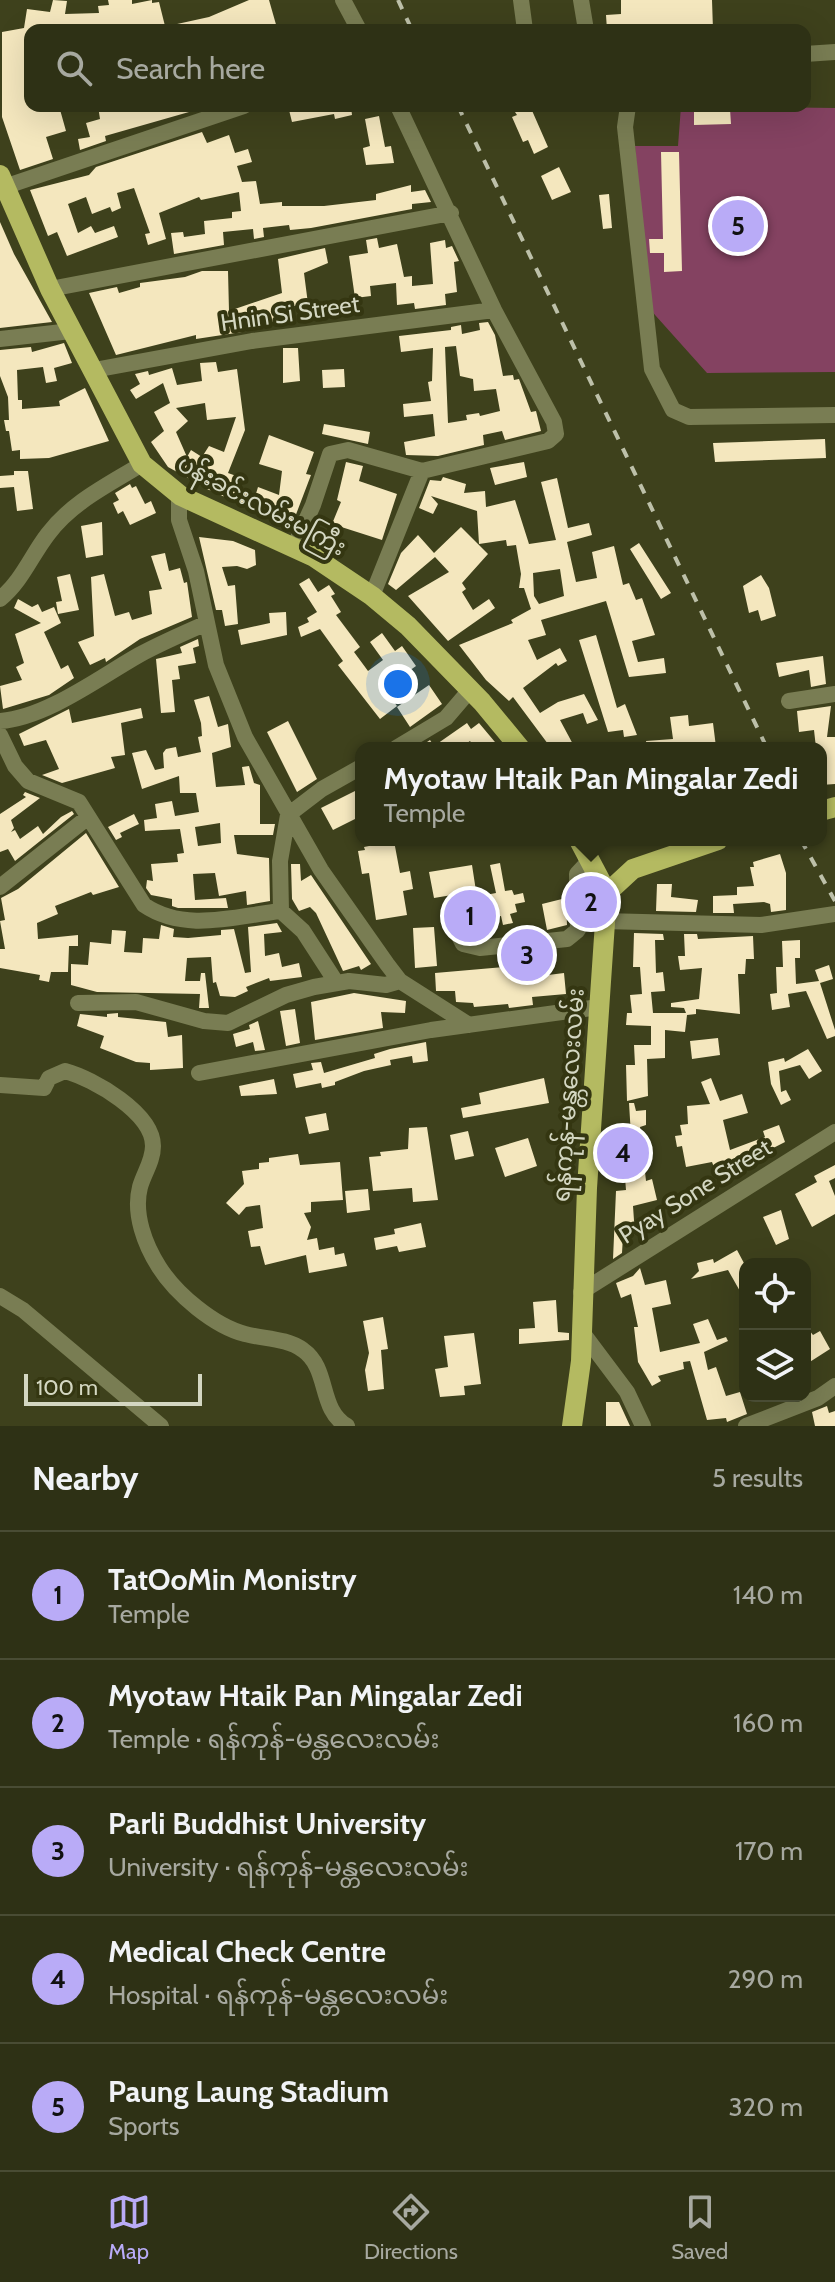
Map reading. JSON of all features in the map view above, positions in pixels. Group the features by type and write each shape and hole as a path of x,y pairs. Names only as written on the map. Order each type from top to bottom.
{"main road":[{"name":"ပန်းခင်းလမ်းမကြီး","path":"2,181 8,215 142,464 179,495 294,547 372,596 408,626 515,742"},
{"path":"582,846 607,893 633,869 700,846"},
{"name":"ရန်ကုန်-မန္တလေးလမ်း","path":"572,1426 582,1332 581,1292 607,893"}],"street":[{"path":"343,0 356,24"},
{"path":"521,0 524,24"},
{"path":"581,0 585,24"},
{"path":"811,54 835,52"},
{"path":"2,181 225,112"},
{"path":"294,547 313,505 330,454 348,450 422,471 548,441 556,434 554,422 494,310 401,112"},
{"path":"627,112 625,127 652,369 673,410 689,417 835,415"},
{"path":"50,289 451,213"},
{"name":"Hnin Si Street","path":"94,370 252,341 494,310"},
{"path":"0,339 71,331"},
{"path":"0,599 19,579 63,517 81,501 142,464"},
{"path":"372,596 422,471"},
{"path":"179,495 179,520 196,571 216,665 245,737 321,870 400,981 469,1025"},
{"path":"0,721 12,720 79,691 141,654 207,623"},
{"path":"406,742 446,718 470,690"},
{"path":"789,701 835,694"},
{"path":"0,735 15,766 28,781 79,802 144,905 158,915 192,922 281,911"},
{"path":"336,982 303,931 281,911 280,861 288,815 322,789 355,770"},
{"path":"0,887 87,818"},
{"path":"454,903 457,932 463,944 480,948 567,939 578,930 577,874 590,860"},
{"path":"603,921 761,925 835,914"},
{"path":"78,1003 136,1002 204,1021 228,1023 286,995 336,982 386,985 400,981"},
{"path":"199,1073 469,1025 599,1007"},
{"path":"0,1085 44,1088 49,1078 65,1071 116,1097 141,1116 150,1129 153,1146 139,1189 138,1214 159,1268 177,1288 224,1325 304,1350 316,1363 331,1412 347,1426"},
{"name":"Pyay Sone Street","path":"581,1292 835,1132"},
{"path":"0,1296 23,1310 161,1426"},
{"path":"582,1332 627,1392 643,1426"},
{"path":"746,1426 818,1398 835,1386"}],"shaded area":[{"path":"811,108 835,108 835,372 707,373 647,306 635,146 678,146 681,112 811,112"}],"building":[{"path":"53,0 67,1 65,14 99,13 98,6 109,5 108,0 132,0 132,4 152,0 152,3 159,2 164,24 25,24 27,9 50,12"},
{"path":"249,0 269,0 276,24 177,24 209,17"},
{"path":"621,0 712,0 713,24 607,24 606,15 621,14"},
{"path":"24,28 24,112 61,112 66,131 46,137 53,159 20,170 2,117 2,32"},
{"path":"99,112 189,112 105,136 106,141 80,150 78,139 90,137 86,123 100,119"},
{"path":"290,112 352,112 352,115 335,119 334,114 292,122"},
{"path":"515,112 533,112 548,147 534,154 528,140 523,142 512,117 517,115"},
{"path":"694,112 730,112 731,124 694,125"},
{"path":"379,116 385,147 391,146 394,163 366,165 363,148 370,146 365,119"},
{"path":"202,132 207,143 229,135 235,153 248,149 252,162 237,166 242,182 256,181 260,204 282,202 282,206 324,206 376,200 376,194 411,185 411,192 425,190 431,202 412,204 412,209 311,228 290,230 289,225 263,228 264,237 254,239 253,229 223,232 224,245 174,254 171,233 183,232 184,237 205,234 204,221 232,218 232,212 241,211 239,192 201,200 199,197 159,213 166,239 148,245 145,234 150,233 134,188 117,193 121,208 112,212 110,207 92,214 86,197 68,204 78,233 91,226 95,233 114,226 118,237 67,256 57,232 48,236 30,190 89,175 96,167"},
{"path":"661,152 679,152 682,271 664,272 664,253 650,253 649,239 663,239"},
{"path":"559,167 571,192 552,200 541,176"},
{"path":"609,194 612,228 603,229 599,195"},
{"path":"0,222 14,254 52,322 0,328"},
{"path":"377,238 379,248 397,244 404,277 412,276 412,286 433,284 430,243 445,240 446,248 452,246 459,261 454,262 457,292 445,294 446,305 415,309 414,303 397,305 396,283 370,286 371,296 355,298 349,256 368,253 366,240"},
{"path":"325,248 328,263 304,273 308,304 288,307 290,319 271,322 271,319 241,327 242,332 196,339 196,335 116,355 89,293 117,287 119,293 140,287 140,283 185,277 202,271 228,271 229,311 282,293 278,259"},
{"path":"488,322 495,335 503,376 513,375 514,380 519,379 531,412 536,411 541,431 505,440 502,431 483,435 484,445 438,456 406,455 404,442 435,436 433,414 404,417 403,404 431,401 428,382 432,381 433,348 401,352 399,336 451,330 451,327 461,325 462,334 480,330 479,323","holes":["456,346 460,376 473,379 474,391 496,389 500,411 480,416 479,413 466,415 467,420 448,423 445,347"]},
{"path":"64,343 72,363 54,368 57,381 46,383 43,367 17,370 18,400 22,400 22,409 60,406 59,401 85,388 109,441 49,458 20,459 20,450 12,451 9,431 6,431 4,420 9,420 8,397 0,376 0,350 31,347 32,352"},
{"path":"283,348 298,348 300,381 283,383"},
{"path":"216,362 218,372 237,369 245,430 228,473 242,478 239,486 249,492 243,505 207,489 209,484 192,475 190,479 168,467 151,442 164,431 154,412 170,403 163,383 136,399 130,390 140,384 135,374 148,371 149,375 172,368 177,385 202,381 200,363","holes":["205,403 207,420 236,417 224,452 209,446 202,457 191,450 187,457 176,432 188,421 176,408"]},
{"path":"344,369 345,387 323,388 322,370"},
{"path":"324,424 370,432 368,444 322,434"},
{"path":"269,435 314,452 306,474 311,475 292,525 270,514 273,504 255,497 258,487 279,495 282,471 259,464"},
{"path":"825,439 826,458 715,462 713,443"},
{"path":"346,462 363,466 359,481 397,494 382,540 332,524 341,502 337,500"},
{"path":"524,462 527,477 495,485 490,468"},
{"path":"14,471 28,471 33,509 17,511 14,487 0,488 0,476 14,475"},
{"path":"443,477 466,484 464,493 485,491 486,507 515,500 529,544 556,540 541,482 557,478 568,528 589,523 592,535 567,542 576,582 597,578 592,552 614,546 623,585 629,583 636,600 642,598 655,635 632,641 638,662 664,658 666,673 629,677 606,601 541,620 546,635 528,640 537,660 560,648 567,661 558,666 556,663 523,688 540,713 558,702 584,694 598,720 587,724 583,713 560,720 572,742 547,742 513,697 509,701 486,680 459,645 513,623 511,620 531,609 524,588 519,588 521,574 516,545 507,546 506,540 479,544 477,511 431,496 438,504 433,514 419,508 430,480 441,481","holes":["560,569 564,596 539,604 534,596 533,573"]},
{"path":"130,484 132,488 136,486 145,504 151,501 156,513 130,525 123,511 118,514 113,503 119,500 115,493"},
{"path":"102,522 103,555 86,558 81,526"},
{"path":"461,527 488,554 462,583 466,589 462,592 473,610 489,599 495,608 448,641 408,596 449,572 435,557 396,590 388,584 401,553 418,535 434,553"},
{"path":"199,537 233,541 255,550 256,565 247,569 222,567 228,586 235,585 238,624 225,626 222,610 216,610"},
{"path":"639,543 671,593 661,599 630,549"},
{"path":"165,553 169,571 180,568 184,583 187,582 192,617 140,639 106,662 105,658 90,665 78,642 94,636 91,577 104,574 115,616 129,612 132,620 152,614 149,591 162,589 151,556"},
{"path":"70,574 79,610 58,614 56,602 62,601 57,577"},
{"path":"761,575 769,588 776,616 761,621 758,610 749,613 743,586"},
{"path":"309,578 318,592 329,585 335,594 331,596 341,612 336,615 360,647 354,652 368,671 383,660 370,642 382,633 395,651 402,646 416,666 384,689 397,706 380,719 338,665 343,661 320,629 301,637 298,627 309,622 307,618 317,612 299,584"},
{"path":"18,599 32,607 38,604 42,612 54,607 61,623 44,632 61,669 68,665 74,678 49,695 3,709 0,686 22,680 16,667 24,663 15,634 41,623 14,608"},
{"path":"286,612 287,635 241,645 238,630 270,623 269,613"},
{"path":"596,635 617,708 625,704 637,735 624,737 623,730 608,732 579,640"},
{"path":"198,639 199,646 193,648 196,663 178,666 180,679 172,680 175,712 161,713 156,659 182,653 180,647"},
{"path":"823,656 826,684 811,687 809,670 779,677 776,663"},
{"path":"429,685 442,704 410,727 397,707"},
{"path":"209,696 218,727 228,724 231,747 212,753 216,787 245,785 242,767 249,766 254,783 260,785 260,824 275,824 273,835 234,835 237,854 269,858 270,901 247,905 246,891 219,896 215,873 193,874 195,900 226,898 228,908 178,908 172,906 172,899 151,895 146,888 147,880 153,881 151,864 178,862 177,854 184,853 180,829 145,831 144,820 157,818 155,804 172,801 175,816 199,812 196,793 180,793 179,776 142,789 132,753 146,750 155,770 164,768 163,753 166,749 176,747 178,757 201,752 198,737 202,736 201,723 194,700","holes":["220,823 221,843 198,846 195,827"]},
{"path":"831,706 827,737 835,737 835,784 827,785 827,742 815,742 814,730 799,732 797,711"},
{"path":"141,708 143,718 121,723 125,755 111,757 115,768 62,783 42,775 59,769 46,740 24,746 19,734 69,709 72,723"},
{"path":"688,715 689,726 713,723 715,742 646,742 673,739 670,717"},
{"path":"288,721 317,779 297,792 267,732"},
{"path":"467,723 471,729 479,723 495,742 470,741 440,742"},
{"path":"355,791 355,819 333,830 321,808"},
{"path":"25,792 40,798 11,820 14,828 11,832 15,830 20,839 38,826 43,834 61,817 72,811 74,814 15,861 8,849 0,852 0,814 26,797 23,795"},
{"path":"134,814 139,824 120,833 122,837 116,840 108,827"},
{"path":"86,833 119,887 93,895 91,892 55,906 58,914 37,923 38,939 78,935 78,946 69,946 68,972 51,972 49,982 39,980 40,975 0,968 0,949 5,949 0,921 5,920 1,898 18,889"},
{"path":"395,846 400,873 410,871 413,889 403,891 407,915 376,920 369,873 362,874 358,851 365,850 364,847"},
{"path":"780,854 786,873 786,910 771,912 770,904 764,902 733,904 734,913 713,913 713,896 737,895 737,887 754,886 750,867 754,867 753,862"},
{"path":"500,863 505,891 512,890 514,895 523,893 525,902 515,904 517,912 510,914 513,923 503,925 501,916 494,917 493,910 483,912 480,896 496,893 490,865"},
{"path":"291,864 300,864 301,881 311,875 371,964 361,970 359,966 343,971 316,913 310,907 299,911 292,899"},
{"path":"472,865 476,891 434,898 429,872"},
{"path":"657,884 672,884 671,897 698,900 696,912 656,911"},
{"path":"566,898 567,925 547,930 542,904"},
{"path":"277,923 282,932 264,934 265,956 279,953 282,967 299,963 302,977 270,981 269,978 246,987 248,991 235,997 220,996 216,982 213,983 211,957 187,958 185,981 200,981 201,973 205,973 209,1008 199,1008 200,994 97,992 71,985 71,964 88,965 90,942 111,944 112,930 126,931 124,952 142,953 143,938 159,939 161,925 174,929 173,937 188,938 221,935 221,930 234,929 245,973 251,972 248,927"},
{"path":"434,927 437,966 415,968 413,928"},
{"path":"634,933 663,934 664,940 655,940 656,973 663,972 665,991 651,992 653,1013 686,1013 684,1008 671,1007 671,1003 699,999 702,968 680,970 678,956 685,956 684,934 697,934 698,939 753,936 754,959 746,959 745,974 738,974 740,1014 696,1009 696,1014 687,1015 685,1032 665,1030 665,1058 647,1059 648,1096 627,1101 626,1065 635,1065 634,1045 651,1045 651,1026 626,1025 627,1013 632,1013 630,995 642,994 640,967 633,967"},
{"path":"800,940 800,958 795,958 796,984 819,981 815,970 829,965 833,979 820,983 835,1030 835,1036 827,1039 806,991 788,994 790,1007 772,1010 770,994 777,993 776,967 783,967 782,941"},
{"path":"538,953 540,976 564,973 566,994 532,997 533,1005 509,1008 508,1004 474,1007 473,1003 456,1002 455,991 436,991 435,973 504,967 503,957"},
{"path":"354,993 406,1001 405,1013 381,1012 383,1028 315,1040 311,1002"},
{"path":"295,1009 300,1043 286,1046 280,1011"},
{"path":"118,1013 118,1017 166,1022 168,1037 182,1035 183,1068 150,1070 150,1063 136,1062 100,1048 104,1036 77,1026 80,1014 107,1017 107,1014"},
{"path":"258,1021 265,1050 255,1051 253,1042 236,1047 233,1034 250,1029 249,1025"},
{"path":"718,1038 720,1055 692,1059 690,1041"},
{"path":"426,1042 428,1061 413,1063 412,1056 390,1060 391,1065 364,1071 335,1082 335,1085 322,1088 321,1083 296,1088 293,1074 313,1070 311,1063 321,1062 324,1073 375,1058 374,1054 390,1049"},
{"path":"808,1049 822,1071 809,1079 800,1065 779,1071 781,1092 786,1090 791,1100 781,1105 771,1084 768,1062 784,1058 785,1062"},
{"path":"544,1078 549,1103 463,1118 461,1108 481,1104 479,1093"},
{"path":"711,1078 720,1101 742,1094 748,1113 723,1120 730,1150 765,1137 763,1131 779,1125 785,1142 750,1160 715,1170 712,1162 686,1167 682,1146 677,1147 675,1136 682,1135 680,1125 688,1124 687,1106 710,1104 701,1082"},
{"path":"274,1079 277,1094 241,1096 239,1086"},
{"path":"629,1103 634,1103 636,1111 646,1110 646,1125 640,1127 646,1181 652,1179 657,1200 633,1206 635,1235 623,1236 622,1253 613,1259 616,1191 626,1190 623,1153 632,1152"},
{"path":"326,1113 329,1130 309,1134 305,1117"},
{"path":"427,1127 438,1200 413,1202 412,1188 373,1191 369,1157 381,1156 380,1152 408,1149 409,1128"},
{"path":"468,1131 474,1156 455,1160 450,1135"},
{"path":"528,1138 537,1166 505,1177 495,1148"},
{"path":"298,1154 300,1165 340,1162 343,1200 311,1202 311,1212 304,1213 311,1227 307,1240 317,1238 319,1250 334,1247 335,1255 344,1253 347,1266 309,1273 306,1255 265,1265 260,1246 251,1247 248,1231 263,1228 260,1205 246,1207 239,1215 226,1203 244,1184 242,1171 259,1169 259,1163 269,1162 269,1158"},
{"path":"835,1165 835,1178 829,1181 835,1196 835,1214 812,1227 795,1194 817,1182 814,1176"},
{"path":"368,1189 370,1210 347,1213 345,1191"},
{"path":"781,1210 789,1239 776,1245 763,1217"},
{"path":"421,1223 426,1247 399,1252 397,1246 376,1250 374,1238 395,1234 394,1229"},
{"path":"737,1250 741,1258 739,1289 728,1270 691,1279 699,1271 697,1263 713,1259 714,1263"},
{"path":"640,1268 645,1285 666,1280 671,1304 652,1308 660,1352 700,1343 693,1324 708,1319 717,1340 726,1337 728,1341 704,1352 708,1370 716,1367 726,1396 739,1392 739,1402 743,1402 747,1414 727,1422 726,1418 707,1420 690,1361 683,1362 684,1369 658,1376 661,1381 652,1386 638,1362 634,1327 638,1327 631,1294 621,1298 616,1283 633,1276"},
{"path":"556,1300 558,1332 569,1333 569,1340 519,1344 519,1329 535,1328 533,1302"},
{"path":"383,1317 388,1349 381,1350 384,1389 368,1391 365,1370 369,1353 363,1321"},
{"path":"820,1331 830,1349 811,1361 811,1332 813,1335"},
{"path":"474,1333 481,1384 464,1386 465,1395 440,1397 435,1369 448,1367 444,1336"},
{"path":"606,1402 619,1402 630,1426 606,1426"},
{"path":"827,1406 829,1413 835,1411 835,1426 815,1426 812,1412"}],"railway":[{"path":"398,0 409,24"},
{"path":"461,112 764,742"},
{"path":"804,846 835,901"}],"place":[{"name":"Paung Laung Stadium","path":"738,226"},
{"name":"Myotaw Htaik Pan Mingalar Zedi","path":"591,902"},
{"name":"TatOoMin Monistry","path":"470,916"},
{"name":"Parli Buddhist University","path":"527,955"},
{"name":"Medical Check Centre","path":"623,1153"}]}
